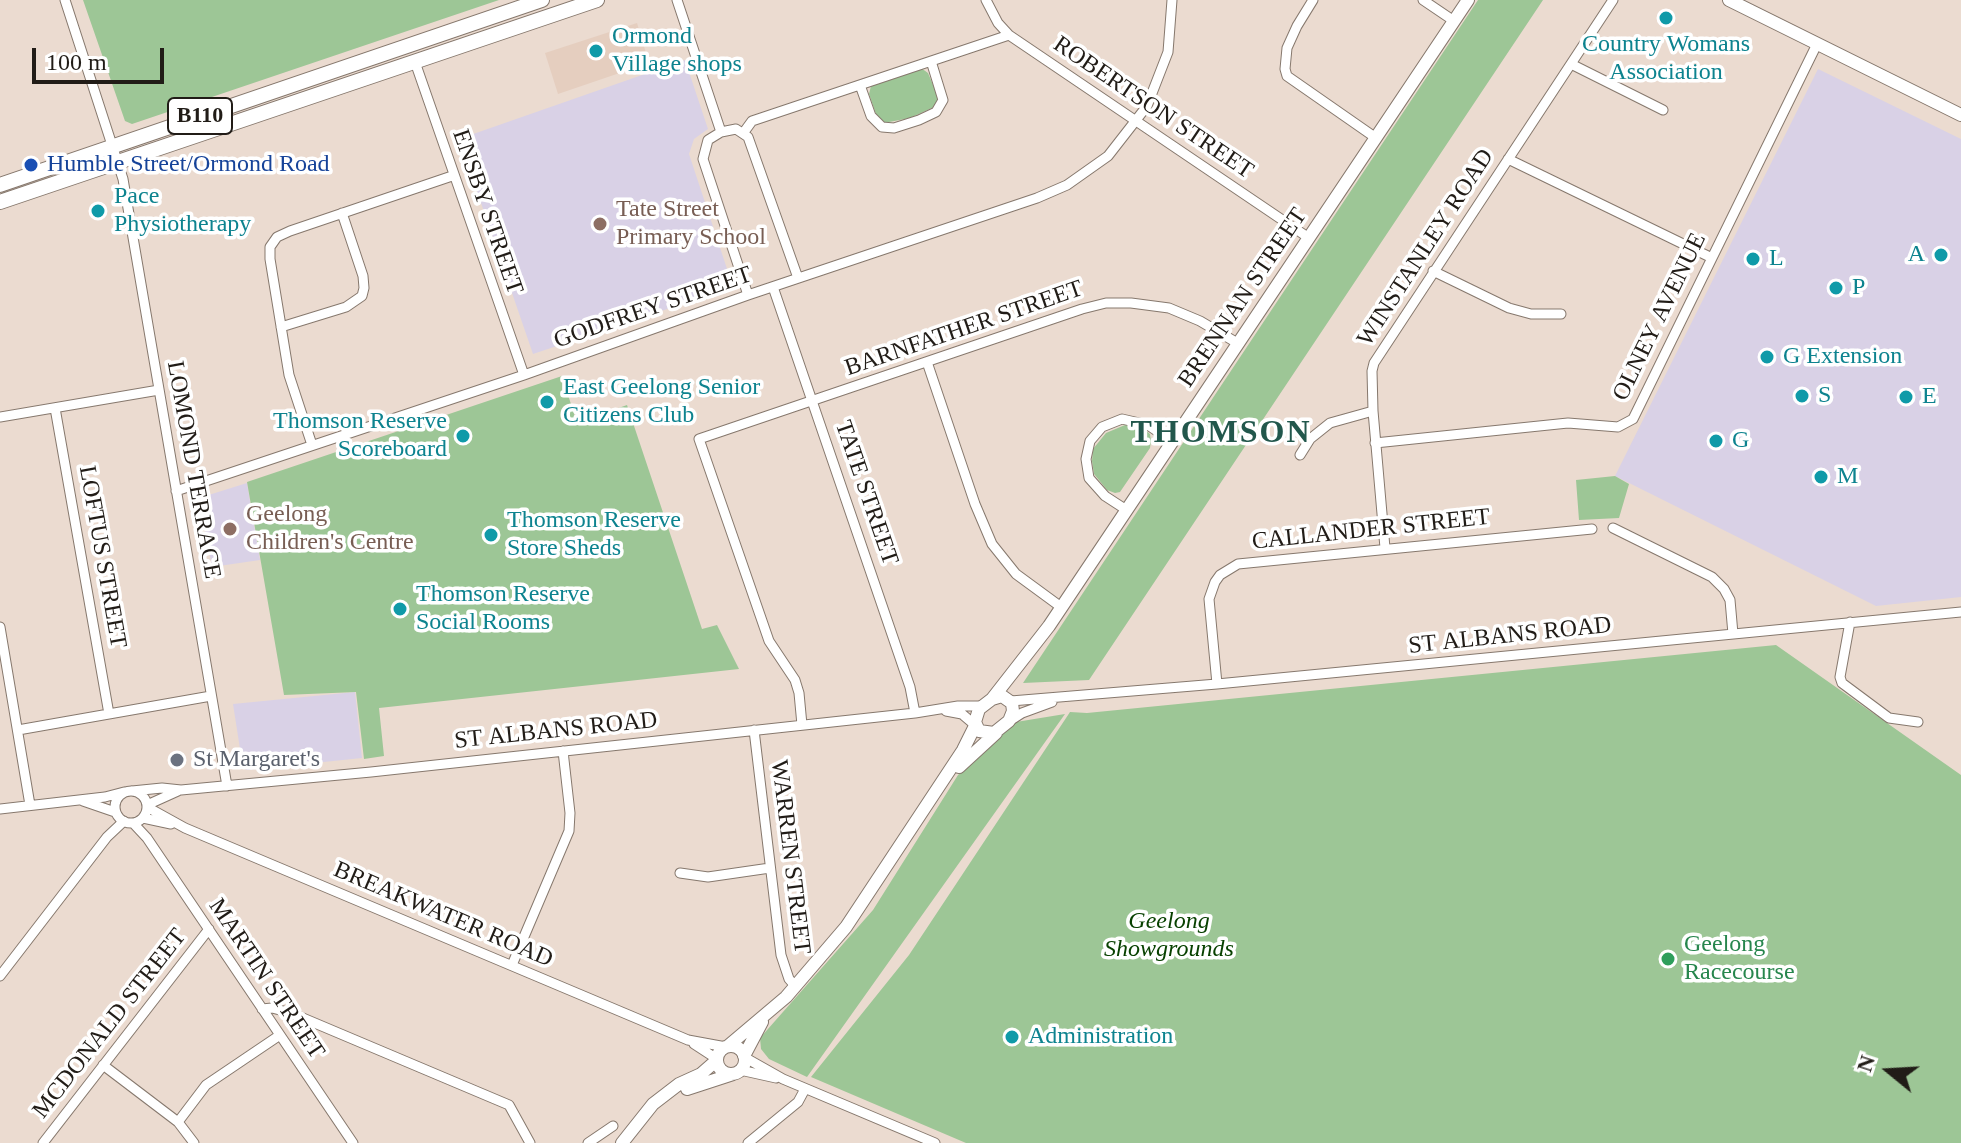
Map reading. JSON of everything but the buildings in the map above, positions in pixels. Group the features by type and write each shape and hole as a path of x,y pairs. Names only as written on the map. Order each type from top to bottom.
{"highway":[{"name":"B110","path":"0,185 542,0"},
{"name":"B110","path":"0,202 597,0"}],"main road":[{"name":"BRENNAN STREET","path":"975,725 987,703 1026,658 1061,607 1468,0"},
{"path":"1730,0 1961,115"},
{"name":"BRENNAN STREET","path":"1003,727 1013,711 1011,700 1026,658"},
{"path":"987,703 1002,696 1011,700"},
{"path":"975,725 979,731 989,733 1003,727"},
{"path":"622,1143 659,1099 679,1084 701,1074 717,1059 721,1050 769,1013 796,987 846,927 963,750 975,725"},
{"path":"938,789 1003,727"},
{"path":"632,1128 653,1109 683,1091 736,1072 752,1037 769,1013"},
{"path":"727,1047 740,1049 744,1057"},
{"path":"717,1059 721,1070 736,1072"}],"street":[{"name":"LOMOND TERRACE","path":"65,0 118,161 227,786"},
{"path":"677,0 721,132"},
{"name":"ROBERTSON STREET","path":"986,0 998,23 1009,35 1309,238"},
{"name":"GODFREY STREET","path":"176,491 524,375 1067,185 1108,156 1152,98 1165,62 1171,32 1172,0"},
{"path":"1313,0 1287,48 1287,76 1376,138"},
{"path":"1423,0 1454,21"},
{"name":"WINSTANLEY ROAD","path":"1385,548 1373,411 1374,363 1613,0"},
{"path":"744,132 752,121 1009,35"},
{"name":"OLNEY AVENUE","path":"1375,443 1568,423 1618,427 1633,419 1817,44"},
{"path":"860,85 871,116 882,127 894,128 919,120 936,112 943,100 931,61"},
{"name":"ENSBY STREET","path":"415,62 452,176 524,375"},
{"path":"1571,64 1663,110"},
{"path":"748,295 703,159 708,140 721,132 730,129 744,132 748,137 798,278"},
{"path":"1508,159 1712,258"},
{"path":"312,445 292,391 270,259 272,242 290,231 452,176"},
{"path":"281,327 346,307 362,296 365,281 342,213"},
{"path":"1433,271 1509,308 1531,314 1561,314"},
{"name":"TATE STREET","path":"773,287 910,687 915,713"},
{"name":"BARNFATHER STREET","path":"802,725 795,680 769,641 699,439 1106,303 1169,308 1200,321 1239,344"},
{"path":"927,362 975,504 992,544 1016,574 1061,607"},
{"path":"0,417 159,390"},
{"name":"LOFTUS STREET","path":"55,408 109,714"},
{"path":"1300,455 1310,439 1330,423 1373,411"},
{"path":"1125,509 1095,487 1089,478 1086,459 1090,441 1102,427 1122,419 1148,425 1173,442"},
{"path":"1613,528 1715,580 1730,600 1733,634"},
{"name":"CALLANDER STREET","path":"1217,684 1209,599 1220,575 1238,564 1592,529"},
{"name":"ST ALBANS ROAD","path":"1011,700 1217,684 1961,612"},
{"path":"1850,622 1840,677 1842,683 1889,718 1918,722"},
{"path":"0,627 3,662 30,805"},
{"path":"18,730 211,696"},
{"name":"ST ALBANS ROAD","path":"1003,727 1025,711 1063,698"},
{"name":"ST ALBANS ROAD","path":"0,809 162,788 181,790 227,786 987,703"},
{"name":"ST ALBANS ROAD","path":"935,710 959,713 975,725"},
{"name":"WARREN STREET","path":"754,730 782,959 789,980 796,987"},
{"path":"512,965 569,831 563,751"},
{"name":"ST ALBANS ROAD","path":"147,806 181,790"},
{"path":"0,976 107,837 116,812 115,803 128,792 140,794 147,806 135,820 107,837"},
{"name":"ST ALBANS ROAD","path":"80,800 116,812"},
{"name":"BREAKWATER ROAD","path":"147,806 182,827 688,1040 717,1059"},
{"path":"116,812 135,820"},
{"name":"BREAKWATER ROAD","path":"135,820 182,827"},
{"name":"MARTIN STREET","path":"135,820 353,1143"},
{"path":"680,873 708,877 770,868"},
{"name":"MCDONALD STREET","path":"43,1143 209,929"},
{"path":"262,1009 291,1013 504,1102 514,1111 530,1143"},
{"path":"178,1122 206,1085 280,1035"},
{"name":"BREAKWATER ROAD","path":"688,1040 727,1047"},
{"path":"744,1057 805,1089 935,1143"},
{"path":"103,1065 178,1122 194,1143"},
{"path":"736,1072 783,1079"},
{"path":"748,1143 798,1102 805,1089"},
{"path":"588,1143 613,1126"}],"shaded area":[{"path":"637,23 649,63 558,94 545,53"},
{"name":"Tate Street Primary School","path":"685,60 708,129 694,139 689,154 733,287 533,354 459,139"},
{"path":"1818,69 1961,139 1961,597 1876,606 1615,476"},
{"name":"Geelong Children's Centre","path":"247,483 260,560 212,567 199,498"},
{"path":"355,692 362,758 243,768 233,704"}],"green space":[{"path":"83,0 499,0 132,124 125,121"},
{"path":"1478,0 1543,0 1089,680 1023,683"},
{"path":"921,68 928,73 939,99 934,107 910,118 884,123 878,120 869,94 871,86"},
{"path":"562,376 577,423 627,405 702,629 717,625 739,669 379,708 384,756 364,759 356,692 284,695 247,482"},
{"path":"1125,425 1144,429 1150,434 1150,448 1120,492 1115,493 1107,490 1094,474 1093,449 1106,433"},
{"path":"1615,476 1629,484 1619,518 1579,520 1576,480"},
{"name":"Geelong Showgrounds","path":"1776,645 1961,775 1961,1143 966,1143 811,1077 909,955 1070,712 1087,713"},
{"path":"1065,714 807,1077 769,1059 761,1049 760,1038 873,910 958,775 1016,722"}],"place":[{"name":"Country Womans Association","path":"1666,18"},
{"name":"Ormond Village shops","path":"596,51"},
{"name":"Humble Street/Ormond Road","path":"31,165"},
{"name":"Pace Physiotherapy","path":"98,211"},
{"name":"Tate Street Primary School","path":"600,224"},
{"name":"A","path":"1941,255"},
{"name":"L","path":"1753,259"},
{"name":"P","path":"1836,288"},
{"name":"G Extension","path":"1767,357"},
{"name":"S","path":"1802,396"},
{"name":"E","path":"1906,397"},
{"name":"East Geelong Senior Citizens Club","path":"547,402"},
{"name":"Thomson Reserve Scoreboard","path":"463,436"},
{"name":"G","path":"1716,441"},
{"name":"M","path":"1821,477"},
{"name":"Geelong Children's Centre","path":"230,529"},
{"name":"Thomson Reserve Store Sheds","path":"491,535"},
{"name":"Thomson Reserve Social Rooms","path":"400,609"},
{"name":"St Margaret's","path":"177,760"},
{"name":"Geelong Racecourse","path":"1668,959"},
{"name":"Administration","path":"1012,1037"}],"district":[{"name":"THOMSON","path":"1221,434"}]}
